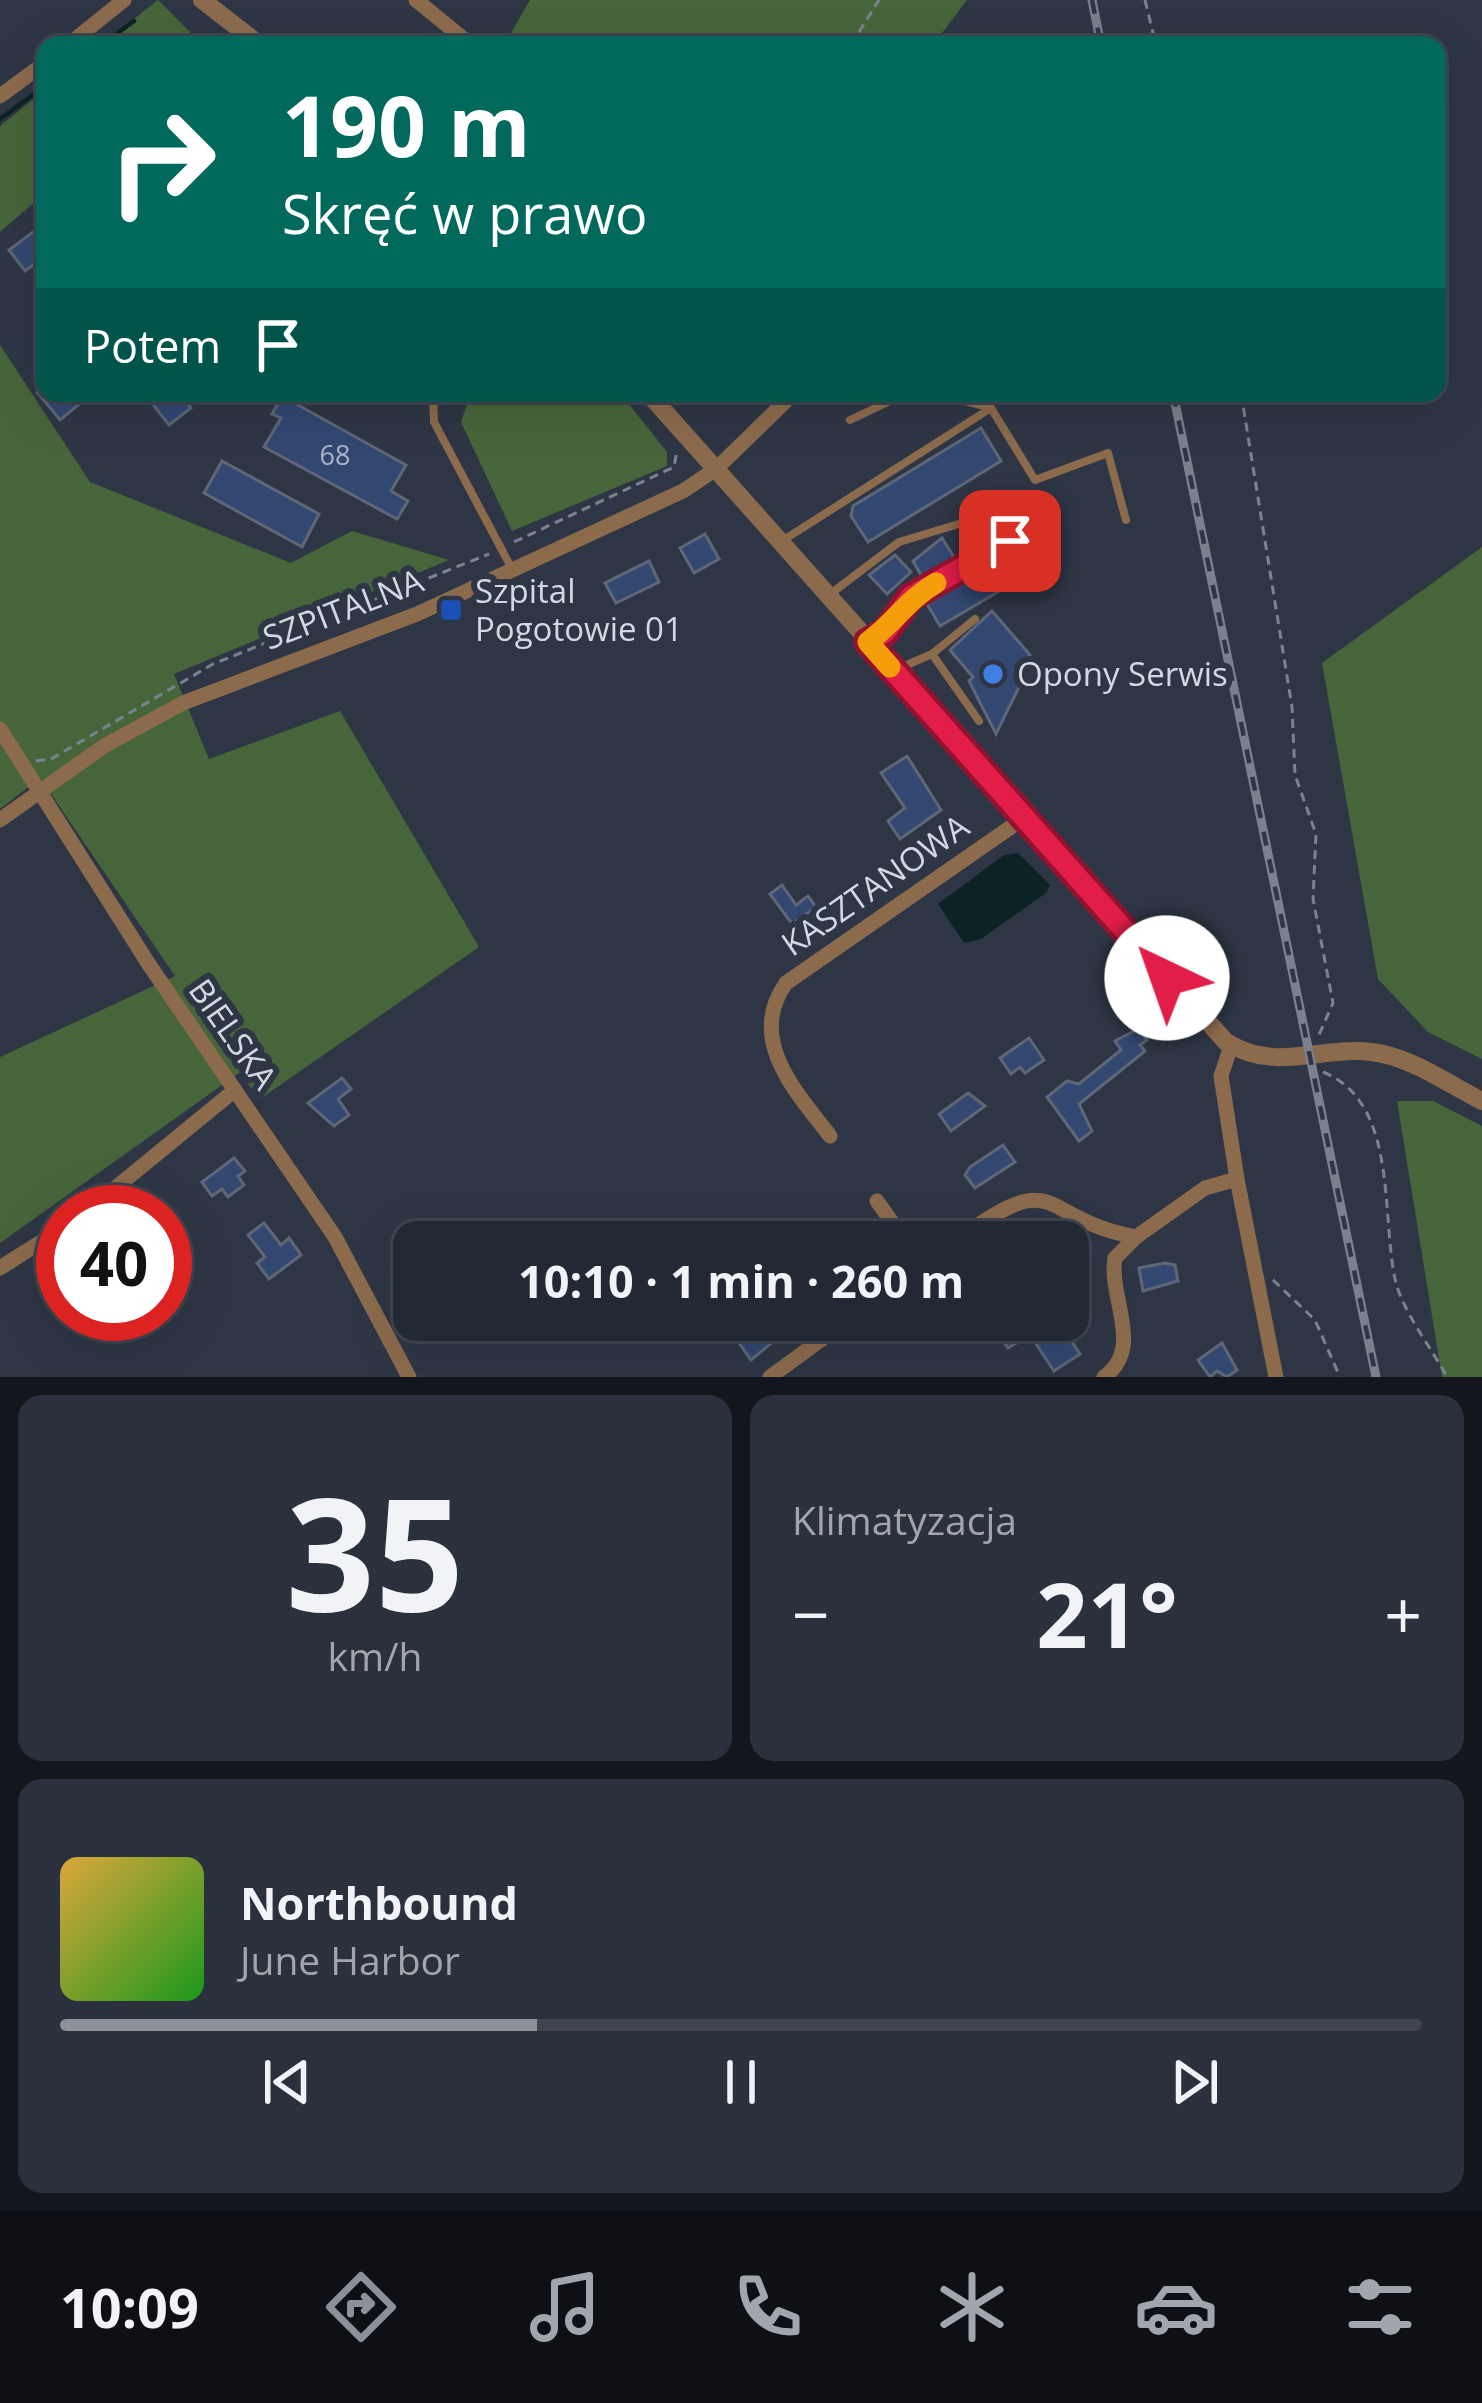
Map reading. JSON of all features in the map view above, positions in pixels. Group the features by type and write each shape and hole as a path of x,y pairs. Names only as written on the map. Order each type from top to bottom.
{"street":[{"path":"79,36 124,0"},
{"path":"202,0 248,36"},
{"path":"416,0 460,36"},
{"path":"0,96 36,70"},
{"path":"656,402 1232,1046 1263,1059 1367,1051 1403,1061 1482,1101"},
{"name":"SZPITALNA","path":"0,820 104,746 183,703 418,614 683,491 716,469 785,402"},
{"name":"BIELSKA","path":"0,729 334,1238 409,1377"},
{"name":"KASZTANOWA","path":"830,1136 787,1080 772,1048 776,997 786,983 1024,818"},
{"path":"1232,1046 1221,1076 1276,1377"},
{"path":"119,1185 236,1090"},
{"path":"1104,1377 1118,1364 1124,1346 1115,1258 1205,1188 1238,1179"},
{"path":"987,1221 1024,1198 1046,1200 1136,1238"},
{"path":"877,1201 891,1221"},
{"path":"0,1268 36,1245"},
{"path":"770,1377 819,1341"}],"lane":[{"path":"433,402 434,422 513,571"},
{"path":"850,420 888,402"},
{"path":"969,402 992,408 1035,480 1108,453 1126,520"},
{"path":"781,542 992,408"},
{"path":"828,596 899,542 962,523"},
{"path":"868,642 885,632 911,597 1042,523"},
{"path":"894,671 932,654 975,619"},
{"path":"932,654 979,721"}],"path":[{"path":"857,36 879,0"},
{"path":"1145,0 1154,36"},
{"path":"1242,402 1294,720 1295,775 1318,856 1313,898 1333,1003 1312,1057 1322,1072 1366,1105 1388,1201 1396,1282 1447,1377"},
{"path":"513,542 674,466 677,448 668,435 678,427"},
{"path":"40,760 51,759 213,664 487,555"},
{"path":"1259,1267 1315,1320 1340,1377"}],"green space":[{"path":"158,0 194,36 112,36"},
{"path":"530,0 967,0 940,36 509,36"},
{"path":"36,97 36,201 0,232 0,126"},
{"path":"0,345 90,482 291,563 352,531 449,560 174,674 209,759 340,711 479,947 260,1099 239,1073 82,1185 36,1185 36,1217 0,1243 0,1057 175,976 40,778 0,809"},
{"path":"468,402 627,402 667,452 667,466 512,531 461,422"},
{"path":"1482,547 1482,1059 1428,1032 1378,979 1322,663"},
{"path":"1397,1101 1433,1101 1482,1126 1482,1377 1442,1377"}],"shaded area":[{"path":"1018,853 1050,885 1046,893 981,939 964,943 938,904 1004,855"}],"building":[{"path":"36,230 36,263 25,271 9,250"},
{"path":"45,402 82,402 60,420"},
{"path":"151,402 186,402 191,408 169,425"},
{"path":"279,402 297,402 406,465 391,491 408,501 397,519 264,447 281,418 272,414"},
{"path":"981,428 1001,461 868,542 851,516 853,506"},
{"path":"222,461 319,514 302,547 204,493"},
{"path":"705,534 719,559 694,573 680,548"},
{"path":"942,538 957,562 924,580 913,561"},
{"path":"1029,540 1044,565 940,626 924,599"},
{"path":"895,555 911,572 887,594 869,575"},
{"path":"649,561 659,582 616,603 605,583"},
{"name":"Opony Serwis","path":"992,611 1030,655 1014,671 1021,683 996,734 969,681 973,677 950,650"},
{"path":"907,756 941,810 900,839 888,821 905,808 881,773"},
{"path":"782,885 796,905 808,896 816,907 792,924 770,894"},
{"path":"1138,1029 1147,1040 1140,1045 1145,1051 1079,1104 1092,1131 1079,1141 1047,1097 1067,1081 1079,1084 1121,1050 1115,1041"},
{"path":"1029,1038 1044,1060 1025,1073 1020,1067 1011,1074 1000,1058"},
{"path":"342,1078 351,1089 338,1099 349,1115 334,1126 308,1103"},
{"path":"968,1093 985,1106 951,1131 939,1114"},
{"path":"1003,1145 1015,1162 975,1188 965,1175 970,1167"},
{"path":"234,1158 245,1171 238,1176 244,1185 228,1197 222,1189 212,1196 202,1182"},
{"path":"264,1223 281,1245 289,1238 301,1255 269,1279 257,1263 265,1257 248,1235"},
{"path":"1175,1265 1178,1281 1143,1291 1139,1268"},
{"path":"738,1341 774,1341 751,1360"},
{"path":"1034,1341 1072,1341 1080,1354 1054,1371"},
{"path":"1222,1343 1237,1370 1227,1377 1217,1371 1210,1377 1198,1360"}],"waterway":[{"path":"113,36 134,21"},
{"path":"0,119 36,93"}],"railway":[{"path":"1092,0 1099,36"},
{"path":"1175,402 1376,1377"}],"slow traffic":[{"path":"890,667 868,642 885,632 911,597 936,583"}],"place":[{"name":"Szpital Pogotowie 01","path":"451,610"},
{"name":"Opony Serwis","path":"993,674"}],"route":[{"path":"1010,541 911,597 885,632 868,642 1167,978"}]}
